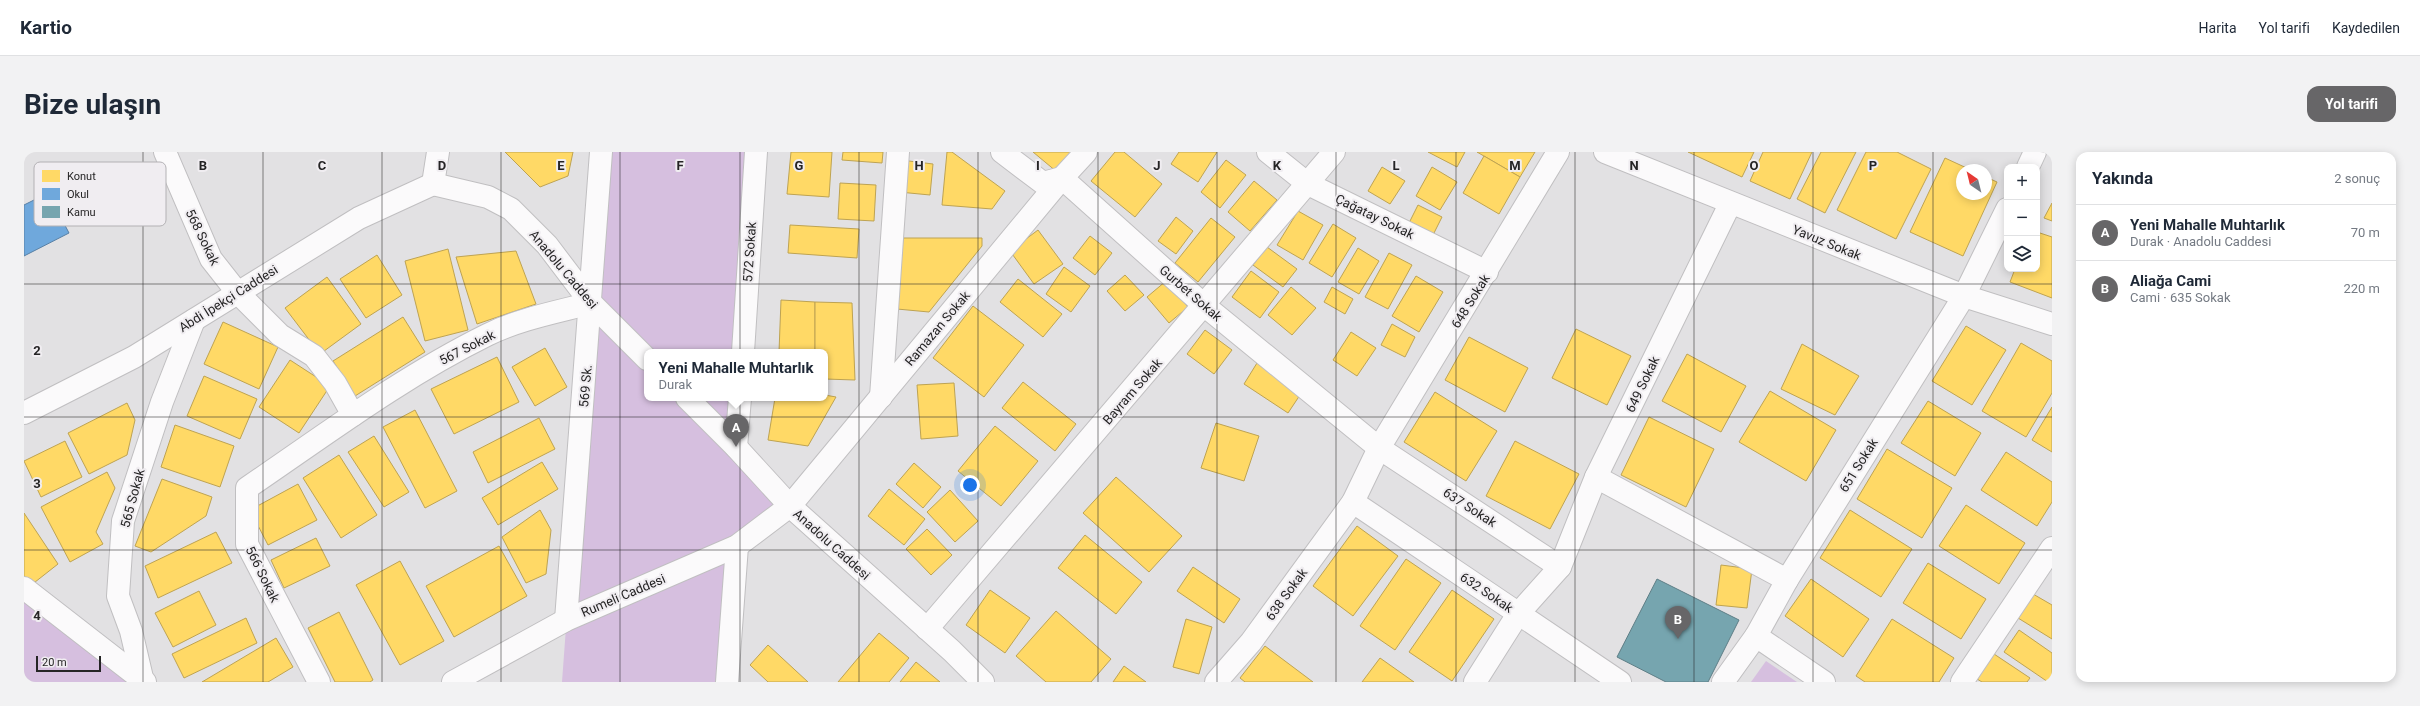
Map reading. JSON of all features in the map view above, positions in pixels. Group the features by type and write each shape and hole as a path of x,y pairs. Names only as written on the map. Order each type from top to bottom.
{"street":[{"name":"568 Sokak","path":"165,152 211,259 237,292 280,335 314,356 335,383 353,416"},
{"path":"433,184 438,152"},
{"name":"569 Sk.","path":"566,620 591,303 601,152"},
{"name":"572 Sokak","path":"743,349 756,152"},
{"path":"881,397 898,152"},
{"path":"1002,152 1043,183 1062,178"},
{"name":"Ramazan Sokak","path":"790,506 1062,178 1086,152"},
{"name":"Çağatay Sokak","path":"1268,152 1308,184 1487,272"},
{"name":"Bayram Sokak","path":"927,629 1205,306 1334,152"},
{"name":"648 Sokak","path":"1354,502 1379,448 1487,272 1558,152"},
{"name":"Yavuz Sokak","path":"1605,152 1634,158 1730,204 1964,296 2052,324"},
{"path":"2029,164 2035,152"},
{"name":"Gurbet Sokak","path":"1062,178 1205,306 1379,448"},
{"name":"Abdi İpekçi Caddesi","path":"24,413 134,356 359,218 433,184"},
{"name":"Anadolu Caddesi","path":"433,184 488,197 511,209 547,245 591,303 644,355"},
{"name":"649 Sokak","path":"1476,682 1518,614 1560,567 1596,477 1730,204"},
{"name":"651 Sokak","path":"1723,682 1756,636 1787,580 1964,296 2004,215"},
{"name":"567 Sokak","path":"353,416 413,376 488,334 544,314 591,303"},
{"name":"565 Sokak","path":"144,682 130,631 118,596 123,521 162,402 194,320"},
{"name":"Anadolu Caddesi","path":"690,401 736,447 790,506 927,629 983,682"},
{"path":"736,447 740,401"},
{"name":"566 Sokak","path":"319,682 247,544 247,488 353,416"},
{"name":"637 Sokak","path":"1379,448 1560,567"},
{"path":"1596,477 1787,580"},
{"name":"632 Sokak","path":"1354,502 1620,682"},
{"name":"638 Sokak","path":"1216,682 1251,642 1354,502"},
{"name":"Rumeli Caddesi","path":"453,682 566,620 737,546 790,506"},
{"path":"727,682 737,546"},
{"path":"1962,682 2052,548"},
{"path":"24,588 144,682"},
{"path":"1756,636 1824,682"}],"shaded area":[{"path":"601,152 756,152 743,349 644,349 644,401 740,401 736,447 790,506 737,546 727,682 562,682"},
{"path":"24,588 145,682 24,682"},
{"path":"1766,661 1797,682 1751,682"}],"building: Konut":[{"path":"505,152 573,152 568,176 540,187"},
{"path":"791,152 832,152 829,197 787,194"},
{"path":"843,152 883,152 882,163 842,160"},
{"path":"947,152 952,152 1005,191 992,209 942,205"},
{"path":"1033,152 1073,152 1057,172"},
{"path":"1115,152 1124,152 1162,184 1135,217 1091,181"},
{"path":"1179,152 1217,152 1198,182 1171,164"},
{"path":"1428,152 1465,152 1457,167"},
{"path":"1477,152 1535,152 1520,177"},
{"path":"1688,152 1754,152 1742,177"},
{"path":"1763,152 1812,152 1790,199 1750,181"},
{"path":"1821,152 1856,152 1825,213 1797,199"},
{"path":"1866,152 1897,152 1931,169 1896,239 1837,210"},
{"path":"1484,156 1520,177 1499,214 1463,193"},
{"path":"1945,158 1958,164 1956,164 1956,200 1989,200 1963,256 1910,232"},
{"path":"901,160 933,164 930,195 899,192"},
{"path":"1226,160 1246,175 1220,208 1201,192"},
{"path":"1382,167 1405,181 1390,204 1368,191"},
{"path":"1432,167 1457,182 1440,210 1416,196"},
{"path":"1992,180 1997,182 1992,193"},
{"path":"1254,181 1277,200 1250,231 1228,212"},
{"path":"840,183 876,185 874,221 838,219"},
{"path":"2052,203 2052,221 2044,218"},
{"path":"1418,205 1442,217 1432,237 1408,225"},
{"path":"1298,211 1323,225 1303,260 1277,245"},
{"path":"1176,217 1193,231 1176,254 1158,241"},
{"path":"1211,218 1235,237 1198,282 1175,263"},
{"path":"1333,224 1356,238 1332,277 1309,263"},
{"path":"790,225 859,229 857,258 788,253"},
{"path":"1038,230 1063,264 1034,284 1010,251"},
{"path":"2040,233 2052,237 2052,298 2010,282 2014,272 2040,272"},
{"path":"1090,236 1112,253 1095,275 1073,258"},
{"path":"903,238 982,238 982,246 929,312 897,309"},
{"path":"1267,247 1297,269 1283,287 1253,265"},
{"path":"1358,248 1379,261 1359,294 1338,282"},
{"path":"448,249 468,330 425,341 405,261"},
{"path":"516,251 536,304 477,324 456,257"},
{"path":"1389,253 1412,265 1388,309 1365,297"},
{"path":"377,255 402,295 366,318 340,279"},
{"path":"1064,267 1090,286 1071,312 1046,294"},
{"path":"1251,271 1279,292 1260,318 1232,297"},
{"path":"1125,275 1144,295 1125,311 1107,291"},
{"path":"1416,276 1443,292 1419,332 1392,316"},
{"path":"327,277 361,324 320,354 285,308"},
{"path":"1018,279 1062,314 1043,337 1000,302"},
{"path":"1166,281 1188,307 1169,323 1147,297"},
{"path":"1291,287 1316,308 1292,335 1268,315"},
{"path":"1332,287 1353,299 1345,314 1324,302"},
{"path":"781,300 815,302 815,349 779,349"},
{"path":"815,302 852,303 855,380 828,379 828,349 815,349"},
{"path":"973,306 1024,345 984,397 933,358"},
{"path":"403,317 425,352 355,396 333,361"},
{"path":"223,322 278,347 259,389 204,364"},
{"path":"1392,324 1415,337 1405,357 1381,345"},
{"path":"1966,326 2006,350 1972,405 1932,381"},
{"path":"1576,329 1631,356 1607,405 1552,378"},
{"path":"1205,330 1232,350 1214,374 1187,354"},
{"path":"1351,332 1376,348 1357,376 1333,360"},
{"path":"1469,337 1528,368 1505,412 1445,380"},
{"path":"2021,343 2052,361 2052,393 2026,437 1982,411"},
{"path":"1802,344 1859,376 1835,415 1781,389"},
{"path":"545,348 567,387 535,406 512,367"},
{"path":"1687,354 1746,386 1721,432 1662,401"},
{"path":"497,357 519,402 454,434 431,389"},
{"path":"290,360 330,386 299,433 259,407"},
{"path":"1257,363 1302,392 1288,413 1244,384"},
{"path":"204,376 257,399 240,439 187,416"},
{"path":"1023,382 1076,424 1055,451 1002,408"},
{"path":"954,383 958,436 921,439 917,385"},
{"path":"1770,391 1836,430 1806,481 1739,442"},
{"path":"1435,392 1497,431 1466,481 1404,442"},
{"path":"828,396 836,397 808,446 768,440 774,401 828,401"},
{"path":"1928,401 1981,433 1955,476 1901,443"},
{"path":"127,403 135,420 127,455 89,474 68,433"},
{"path":"2052,407 2052,452 2032,440"},
{"path":"415,410 457,491 425,508 383,427"},
{"path":"1649,417 1714,449 1686,507 1621,475"},
{"path":"539,418 555,449 488,483 473,452"},
{"path":"1216,423 1259,436 1244,481 1201,468"},
{"path":"175,425 234,446 220,487 161,467"},
{"path":"995,426 1038,461 1001,506 958,471"},
{"path":"374,436 409,492 384,507 348,452"},
{"path":"65,441 82,477 41,497 24,461"},
{"path":"1515,441 1579,474 1550,529 1486,496"},
{"path":"1887,449 1952,488 1922,538 1857,499"},
{"path":"2006,452 2052,482 2052,502 2037,526 1981,490"},
{"path":"339,455 377,515 341,538 303,478"},
{"path":"542,462 558,489 498,525 482,498"},
{"path":"914,463 941,487 923,508 896,484"},
{"path":"107,472 115,488 96,532 103,544 70,562 41,507"},
{"path":"1116,477 1182,536 1149,572 1083,513"},
{"path":"162,479 212,497 206,516 151,552 135,546"},
{"path":"298,484 317,520 268,545 250,510"},
{"path":"889,489 925,519 904,545 868,516"},
{"path":"950,490 978,521 955,542 927,512"},
{"path":"1966,505 2025,543 1999,584 1939,546"},
{"path":"540,510 551,530 546,574 526,583 502,537"},
{"path":"1850,510 1912,549 1881,597 1820,558"},
{"path":"24,513 58,564 30,586 24,581"},
{"path":"1357,526 1398,556 1353,616 1313,586"},
{"path":"927,529 952,555 931,575 906,549"},
{"path":"216,532 232,563 158,598 145,566"},
{"path":"1085,535 1142,582 1116,614 1058,568"},
{"path":"316,538 330,566 284,588 271,560"},
{"path":"499,546 527,596 454,637 426,586"},
{"path":"1406,559 1441,583 1395,650 1360,626"},
{"path":"400,561 444,641 400,665 356,585"},
{"path":"1928,563 1986,599 1961,639 1903,603"},
{"path":"1721,565 1752,569 1747,608 1716,605"},
{"path":"1193,567 1240,599 1224,623 1177,591"},
{"path":"1811,579 1869,619 1843,657 1785,616"},
{"path":"990,590 1030,618 1005,653 966,625"},
{"path":"1452,590 1494,619 1452,681 1409,652"},
{"path":"199,591 216,625 173,647 155,613"},
{"path":"2033,594 2052,605 2052,639 2018,618"},
{"path":"1056,611 1111,659 1091,682 1046,682 1016,656"},
{"path":"339,612 373,680 370,682 335,682 308,628"},
{"path":"246,618 257,643 184,678 172,654"},
{"path":"1186,619 1212,627 1199,674 1173,667"},
{"path":"1892,619 1954,658 1939,682 1865,682 1856,676"},
{"path":"2019,630 2052,653 2052,682 2048,682 2004,652"},
{"path":"879,633 909,658 889,682 838,682"},
{"path":"276,638 293,667 268,682 202,682"},
{"path":"768,645 808,682 768,682 750,665"},
{"path":"1265,646 1313,682 1245,682 1240,678"},
{"path":"1994,654 2030,678 2027,682 1982,682 1977,679"},
{"path":"1380,658 1414,682 1362,682"},
{"path":"916,662 940,682 900,682"},
{"path":"1124,666 1146,682 1113,682"}],"building: Okul":[{"path":"34,200 34,226 65,226 69,233 24,256 24,205"}],"building: Kamu":[{"path":"1657,579 1739,620 1708,682 1666,682 1617,657"}],"place":[{"name":"Yeni Mahalle Muhtarlık","path":"736,447"},
{"name":"Aliağa Cami","path":"1678,639"}]}
